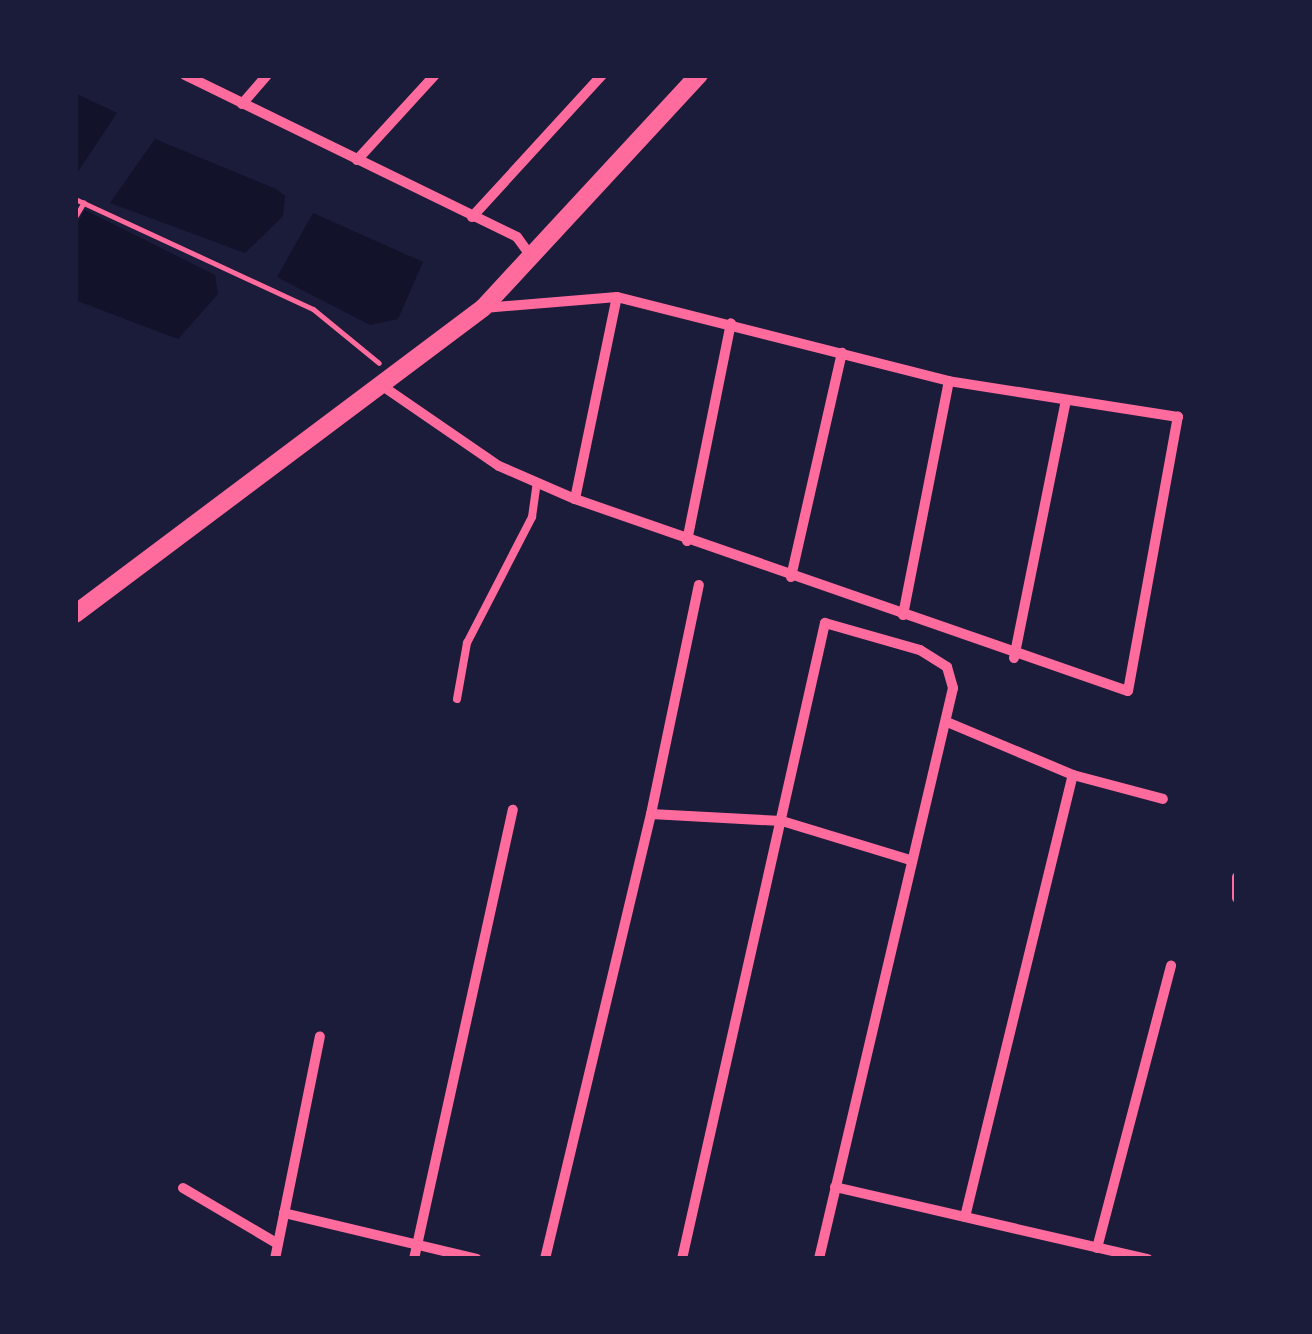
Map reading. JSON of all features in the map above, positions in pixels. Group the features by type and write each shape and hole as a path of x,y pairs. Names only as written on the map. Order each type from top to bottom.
{"street":[{"path":"185,75 472,217 528,252"},
{"path":"242,104 267,75"},
{"path":"357,160 435,75"},
{"path":"472,217 602,75"},
{"path":"75,614 483,308 528,252 699,75"},
{"path":"385,380 537,482 575,500 1014,658 1128,691 1178,417 1065,404 949,380 617,297 483,308"},
{"path":"575,500 617,297"},
{"path":"687,541 731,323"},
{"path":"791,577 842,354"},
{"path":"903,615 949,380"},
{"path":"1014,658 1065,404"},
{"path":"546,1259 651,814 699,585"},
{"path":"682,1259 826,623 947,667 947,722 910,860 819,1259"},
{"path":"947,722 1073,775 1163,800"},
{"path":"964,1217 1073,775"},
{"path":"414,1259 513,810"},
{"path":"651,814 782,820 910,860"},
{"path":"1237,877 1237,898"},
{"path":"1096,1248 1171,966"},
{"path":"275,1259 320,1036"},
{"path":"835,1187 1148,1259"},
{"path":"183,1188 278,1244"},
{"path":"284,1214 476,1259"}],"lane":[{"path":"457,699 468,643 532,517 537,482"}],"path":[{"path":"75,198 313,309 385,380"},
{"path":"75,217 84,202"}],"shaded area":[{"path":"75,93 117,113 75,176"},
{"path":"155,139 276,189 285,196 283,216 245,253 110,203"},
{"path":"85,210 215,275 218,294 178,339 75,300 75,227"},
{"path":"313,213 423,262 398,319 370,325 277,277"}]}
